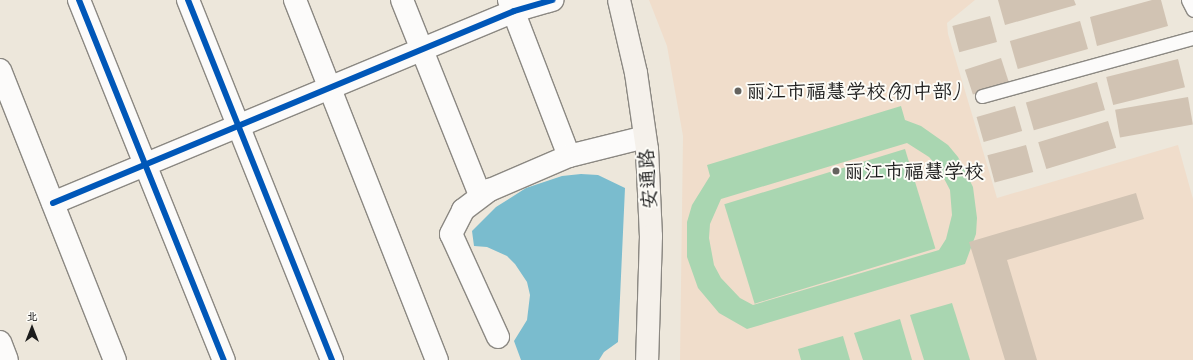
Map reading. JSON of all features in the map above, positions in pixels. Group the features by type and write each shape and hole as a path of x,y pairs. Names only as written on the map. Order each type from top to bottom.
{"street":[{"path":"79,0 224,360"},
{"path":"188,0 332,360"},
{"path":"295,0 437,360"},
{"path":"402,0 480,195"},
{"path":"53,203 422,50 511,6 552,0"},
{"name":"安通路","path":"619,0 636,73 645,137 651,236 647,360"},
{"path":"511,6 569,156"},
{"path":"0,70 6,101 53,203 115,360"},
{"path":"498,337 451,234 463,210 480,195 569,156 645,137"},
{"path":"0,342 7,360"}],"lane":[{"path":"1188,0 1193,10"},
{"path":"982,96 1193,38"}],"shaded area":[{"name":"丽江市福慧学校","path":"649,0 975,0 947,23 948,34 997,198 1178,145 1193,199 1193,360 680,360 683,136 667,46"}],"green space":[{"path":"901,106 905,120 921,126 948,145 958,157 973,187 977,218 976,234 965,264 747,329 719,313 698,288 687,257 687,222 692,205 710,176 707,165","holes":["907,143 929,157 938,167 950,190 952,215 946,239 939,250 753,305 740,298 721,278 714,265 709,238 710,224 721,199"]},
{"path":"905,149 935,248 755,304 724,204"},
{"path":"952,303 970,360 924,360 910,315"},
{"path":"900,319 912,360 863,360 854,333"},
{"path":"843,336 850,360 801,360 798,349"}],"water":[{"path":"581,174 598,175 625,188 618,342 604,352 599,360 521,360 514,341 527,320 530,295 527,282 515,264 507,256 487,247 474,246 472,231 496,207 526,188 562,176"}],"building":[{"path":"998,0 1074,0 1076,5 1005,25"},
{"path":"1152,0 1161,0 1168,26 1097,46 1090,17"},
{"path":"990,16 997,42 959,52 952,26"},
{"path":"1080,21 1088,49 1018,69 1010,41"},
{"path":"1001,58 1009,83 973,94 965,70"},
{"path":"1178,59 1185,87 1113,105 1106,77"},
{"path":"1097,82 1105,110 1034,130 1026,102"},
{"path":"1188,97 1193,125 1120,137 1115,110"},
{"path":"1015,106 1022,131 984,142 977,117"},
{"path":"1108,121 1116,148 1046,169 1038,142"},
{"path":"1026,145 1033,172 995,182 987,155"},
{"path":"1136,193 1144,219 1007,260 1037,360 1005,360 969,242"}],"cycle path":[{"path":"79,0 224,360"},
{"path":"188,0 332,360"},
{"path":"53,203 514,11 552,0"}],"place":[{"name":"丽江市福慧学校(初中部)","path":"738,91"},
{"name":"丽江市福慧学校","path":"836,171"}]}
